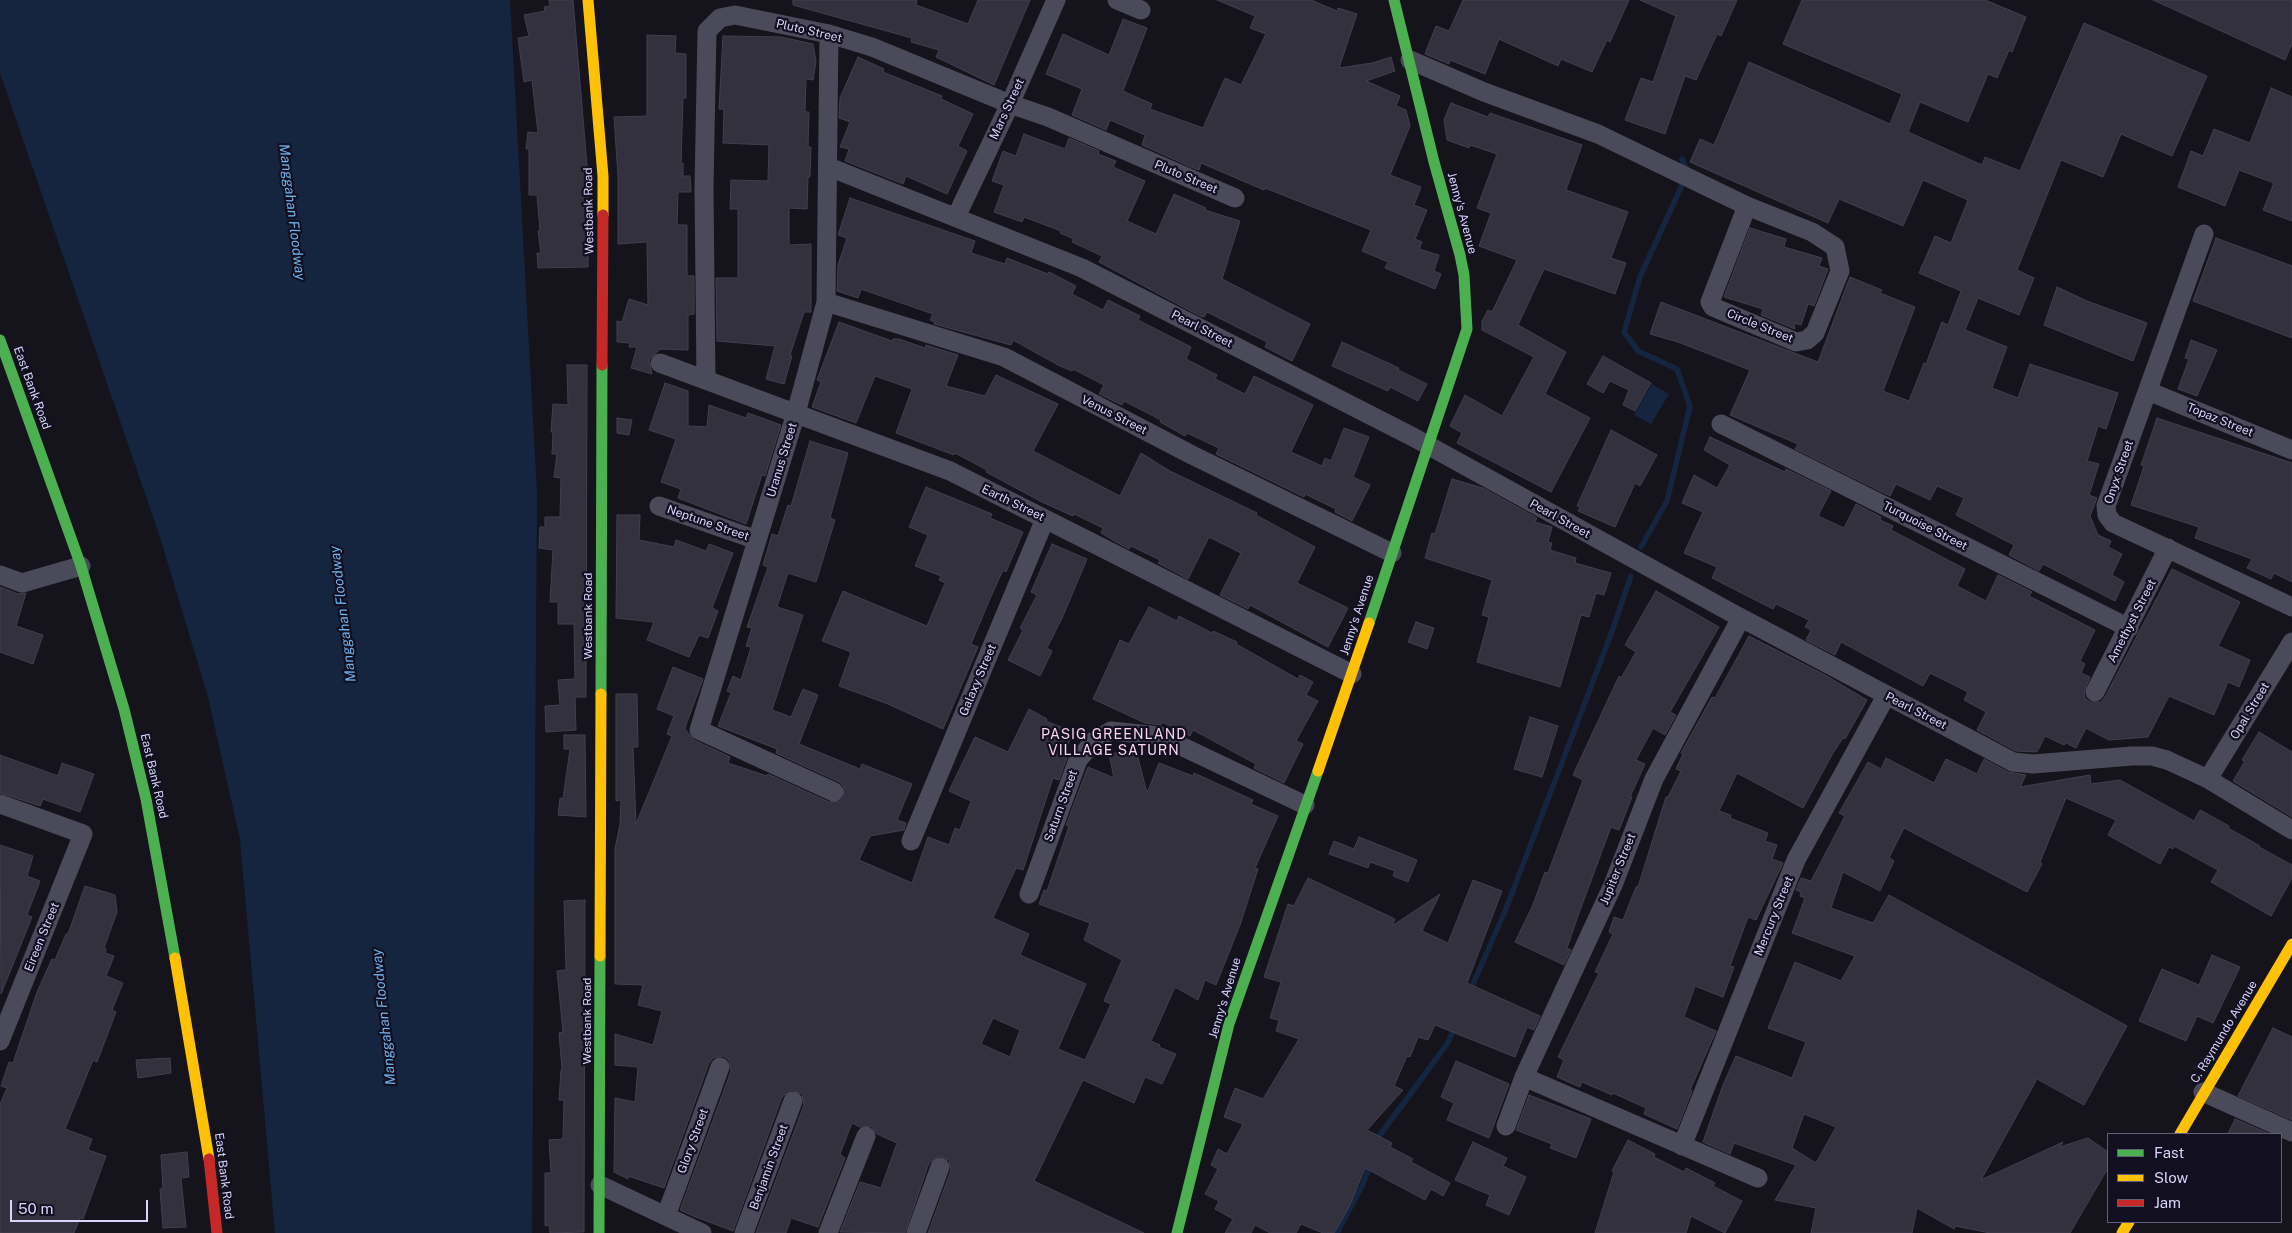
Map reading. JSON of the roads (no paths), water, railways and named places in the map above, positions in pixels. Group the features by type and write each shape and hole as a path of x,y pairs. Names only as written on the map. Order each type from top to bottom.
{"street":[{"name":"Westbank Road","path":"588,0 603,176 599,1233"},
{"name":"Mars Street","path":"956,217 1010,104 1056,0"},
{"path":"1117,0 1141,10"},
{"name":"Jenny's Avenue","path":"1177,1233 1230,1024 1430,446 1467,330 1462,265 1434,162 1394,0"},
{"name":"Pluto Street","path":"706,380 704,188 707,31 720,18 736,15 829,34 872,47 1010,104 1048,117 1235,198"},
{"name":"Uranus Street","path":"829,34 826,302 796,414 699,730 834,792"},
{"name":"Circle Street","path":"1410,60 1484,92 1598,134 1747,206 1812,232 1835,247 1840,272 1815,333 1807,340 1796,342 1713,307 1710,302 1747,206"},
{"name":"Pearl Street","path":"829,167 1082,268 1430,446 1741,618 2013,762 2033,764 2152,756 2167,760 2208,779 2292,830"},
{"name":"Onyx Street","path":"2204,234 2106,506 2107,515 2113,524 2292,607"},
{"name":"Venus Street","path":"826,302 1004,357 1192,455 1392,553"},
{"name":"East Bank Road","path":"0,340 81,566 124,709 146,799 187,1022 212,1177 217,1233"},
{"name":"Earth Street","path":"660,363 950,472 1352,674"},
{"name":"Topaz Street","path":"2148,391 2292,450"},
{"name":"Turquoise Street","path":"1721,424 2129,628"},
{"name":"Neptune Street","path":"659,506 757,540"},
{"name":"Galaxy Street","path":"911,841 1045,519"},
{"name":"Amethyst Street","path":"2095,692 2168,548"},
{"path":"0,575 22,583 81,566"},
{"name":"Jupiter Street","path":"1506,1126 1524,1077 1613,886 1654,779 1741,618"},
{"name":"Opal Street","path":"2208,779 2292,642"},
{"name":"Mercury Street","path":"1682,1146 1796,860 1886,696"},
{"name":"Saturn Street","path":"1029,894 1078,760 1094,741 1111,731 1160,736 1305,804"},
{"name":"Eireen Street","path":"0,804 83,834 0,1040"},
{"name":"C. Raymundo Avenue","path":"2181,1133 2292,944"},
{"name":"Glory Street","path":"666,1216 720,1067"},
{"path":"1524,1077 1758,1178"},
{"path":"2204,1092 2292,1132"},
{"name":"Benjamin Street","path":"744,1233 793,1101"},
{"path":"828,1233 866,1136"},
{"path":"916,1233 940,1167"},
{"path":"600,1185 702,1233"}],"water":[{"name":"Manggahan Floodway","path":"0,0 510,0 537,492 532,1233 275,1233 240,839 208,697 159,534 0,73"},
{"path":"1652,384 1669,394 1651,424 1634,415"}],"waterway":[{"path":"1682,159 1687,171"},
{"path":"1641,547 1667,501 1690,406 1677,369 1638,351 1624,332 1640,277 1683,183"},
{"path":"1470,991 1506,909 1610,637 1631,576"},
{"path":"1375,1142 1447,1044 1455,1027"},
{"path":"1337,1233 1362,1186 1371,1163"}],"district":[{"name":"PASIG GREENLAND VILLAGE SATURN","path":"1114,744"}]}
